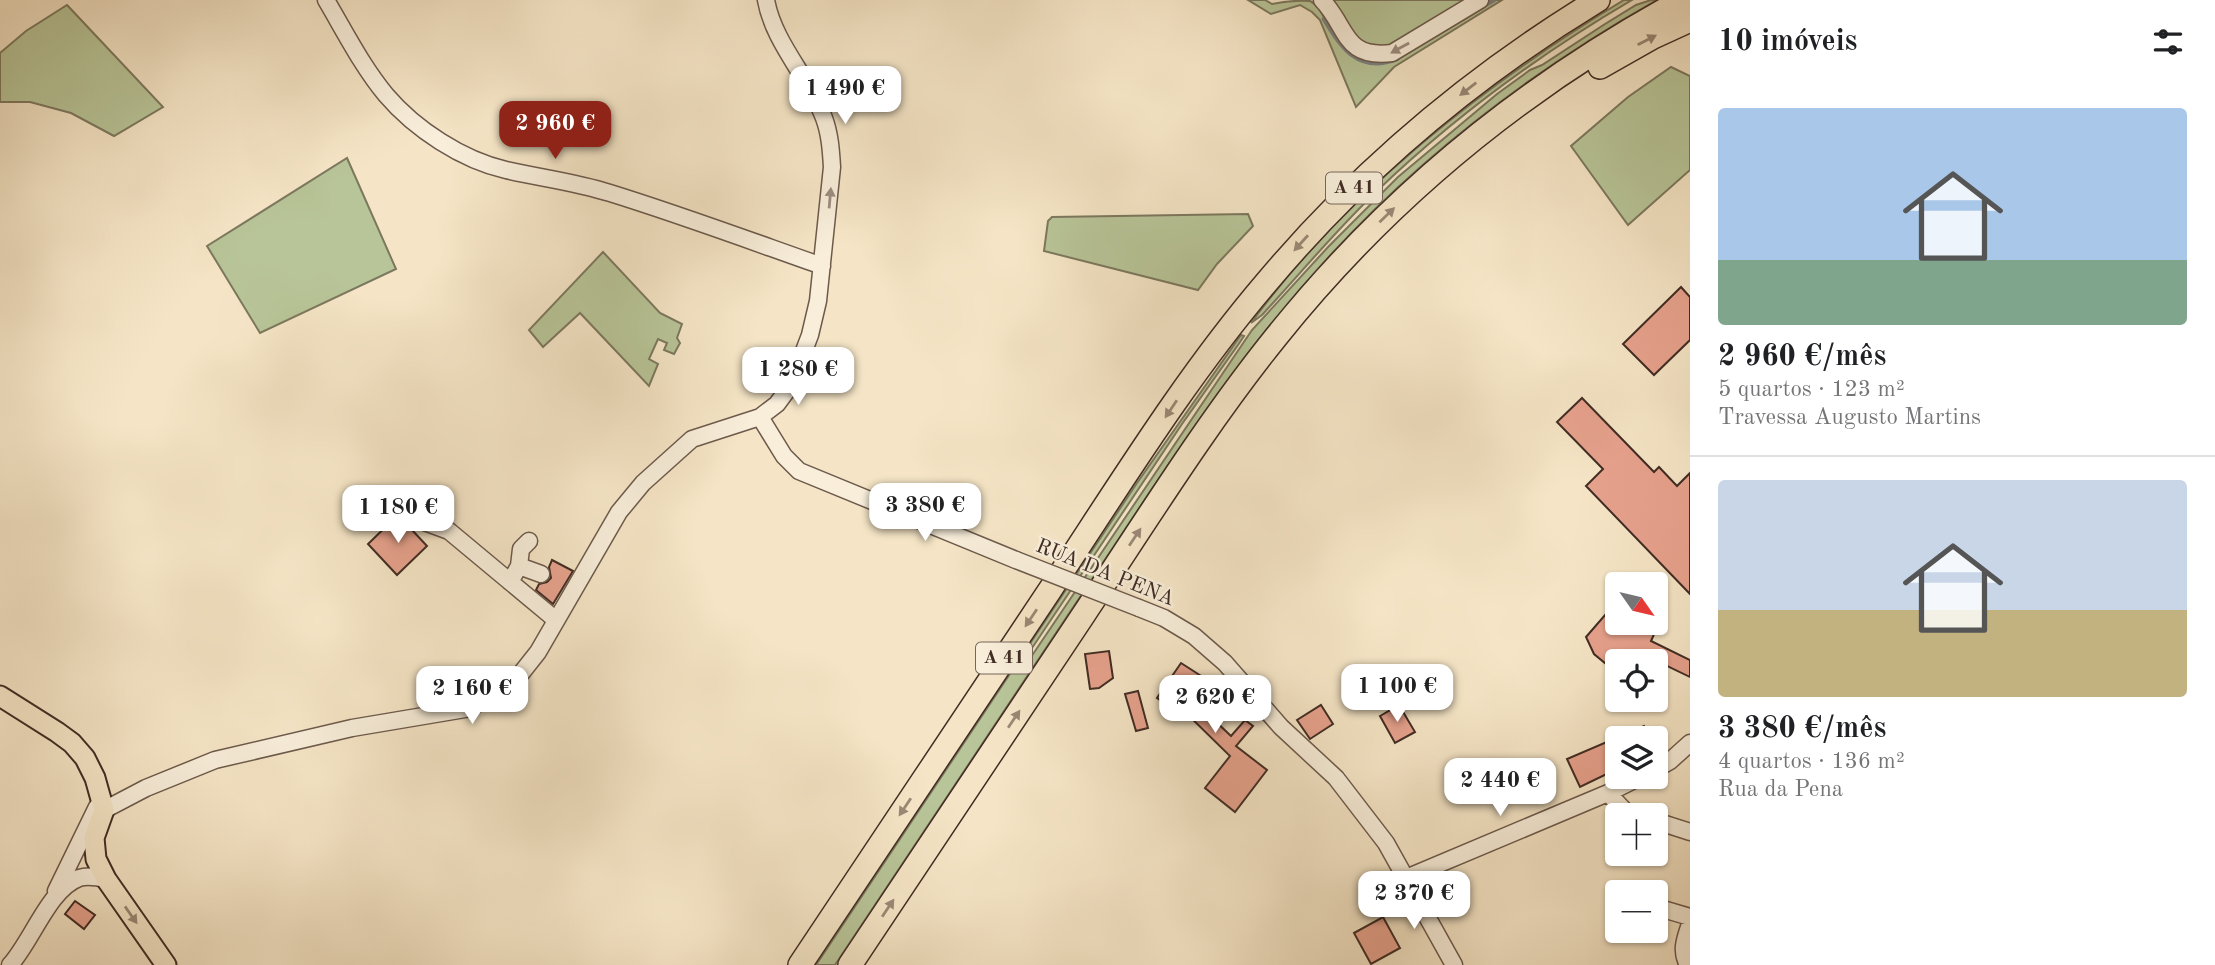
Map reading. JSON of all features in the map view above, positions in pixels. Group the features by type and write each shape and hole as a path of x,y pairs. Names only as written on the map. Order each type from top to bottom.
{"highway":[{"path":"1523,48 1557,8 1570,0"},
{"name":"A 41","path":"800,965 1164,419 1242,313 1290,255 1364,178 1436,114 1523,48 1598,0"},
{"name":"A 41","path":"850,965 1172,482 1276,337 1343,259 1400,202 1467,143 1541,87 1607,44 1683,0"},
{"path":"1541,87 1587,74 1619,54 1690,20"}],"main road":[{"path":"0,696 72,743 85,758 95,778 102,804 94,838 96,859 106,879 166,965"}],"street":[{"path":"326,0 361,60 386,95 417,124 477,161 505,170 607,192 822,266"},
{"path":"10,965 37,927 102,804 215,760 352,728 465,709 496,695 519,676 538,652 619,512 643,483 692,439 760,416 777,404 791,385 799,367 818,301 832,167 831,145 824,118 773,26 766,0"},
{"path":"1322,0 1342,33 1355,47 1382,54 1392,53 1480,0"},
{"name":"RUA DA PENA","path":"760,416 784,456 799,471 1164,618 1195,636 1225,663 1281,727 1336,778 1386,843 1454,965"},
{"path":"422,521 449,531 556,620"},
{"path":"510,582 519,566 521,549 529,541"},
{"path":"519,566 541,574"},
{"path":"1668,762 1690,743"},
{"path":"1406,878 1616,789"},
{"path":"1608,793 1617,803"},
{"path":"1668,825 1690,832"},
{"path":"52,899 78,878 88,876 106,879"},
{"path":"1668,911 1690,917"},
{"path":"1688,965 1683,956 1690,924"}],"green space":[{"path":"1248,0 1265,0 1272,4 1310,1 1318,8 1347,51 1364,61 1374,63 1398,58 1494,0 1502,0 1394,67 1356,107 1320,20 1312,12 1300,5 1271,14"},
{"path":"1328,0 1470,0 1396,46 1374,48 1353,37"},
{"path":"1624,0 1632,0 1531,65 1436,138 1362,206 1262,315 1251,323 1330,229 1422,144 1521,67"},
{"path":"1657,0 1560,60 1468,127 1382,202 1303,286 1242,361 1186,439 835,965 816,965 1137,483 1241,335 1244,336 1026,657 1029,660 1252,330 1329,246 1398,177 1497,94 1530,70 1636,5"},
{"path":"67,5 163,107 114,136 71,113 30,102 0,102 0,53 26,31"},
{"path":"1671,67 1690,76 1690,170 1628,225 1571,146 1628,97"},
{"path":"347,158 396,269 260,333 207,246"},
{"path":"1248,214 1253,226 1217,264 1198,290 1044,251 1048,221 1052,217"},
{"path":"603,252 660,313 682,324 677,338 680,343 674,354 664,350 667,343 658,339 649,359 658,364 649,386 580,313 543,347 529,330"}],"building":[{"path":"1681,287 1690,297 1690,340 1654,375 1623,344"},
{"path":"1582,398 1654,472 1659,467 1677,486 1690,473 1690,594 1586,486 1603,469 1557,422"},
{"path":"398,515 427,546 397,575 368,544"},
{"path":"552,560 573,571 553,604 536,590 539,584 551,578 549,567"},
{"path":"1605,615 1605,635 1654,635 1651,641 1667,649 1605,649 1605,663 1594,654 1586,637"},
{"path":"1668,649 1690,660 1690,677 1668,666"},
{"path":"1109,651 1113,678 1099,688 1090,689 1085,654"},
{"path":"1181,663 1226,692 1210,716 1231,736 1245,720 1253,726 1236,746 1267,770 1235,812 1205,788 1230,756 1178,705 1175,710 1157,698"},
{"path":"1138,691 1148,728 1136,731 1125,694"},
{"path":"1321,705 1333,724 1310,739 1297,720"},
{"path":"1399,705 1415,732 1395,743 1380,716"},
{"path":"1605,743 1605,775 1580,787 1567,759"},
{"path":"75,901 95,915 84,929 65,914"},
{"path":"1383,917 1400,948 1371,964 1354,933"}],"waterway":[{"path":"1482,7 1494,0"},
{"path":"1324,19 1337,40 1362,61 1384,63 1397,59"}]}
